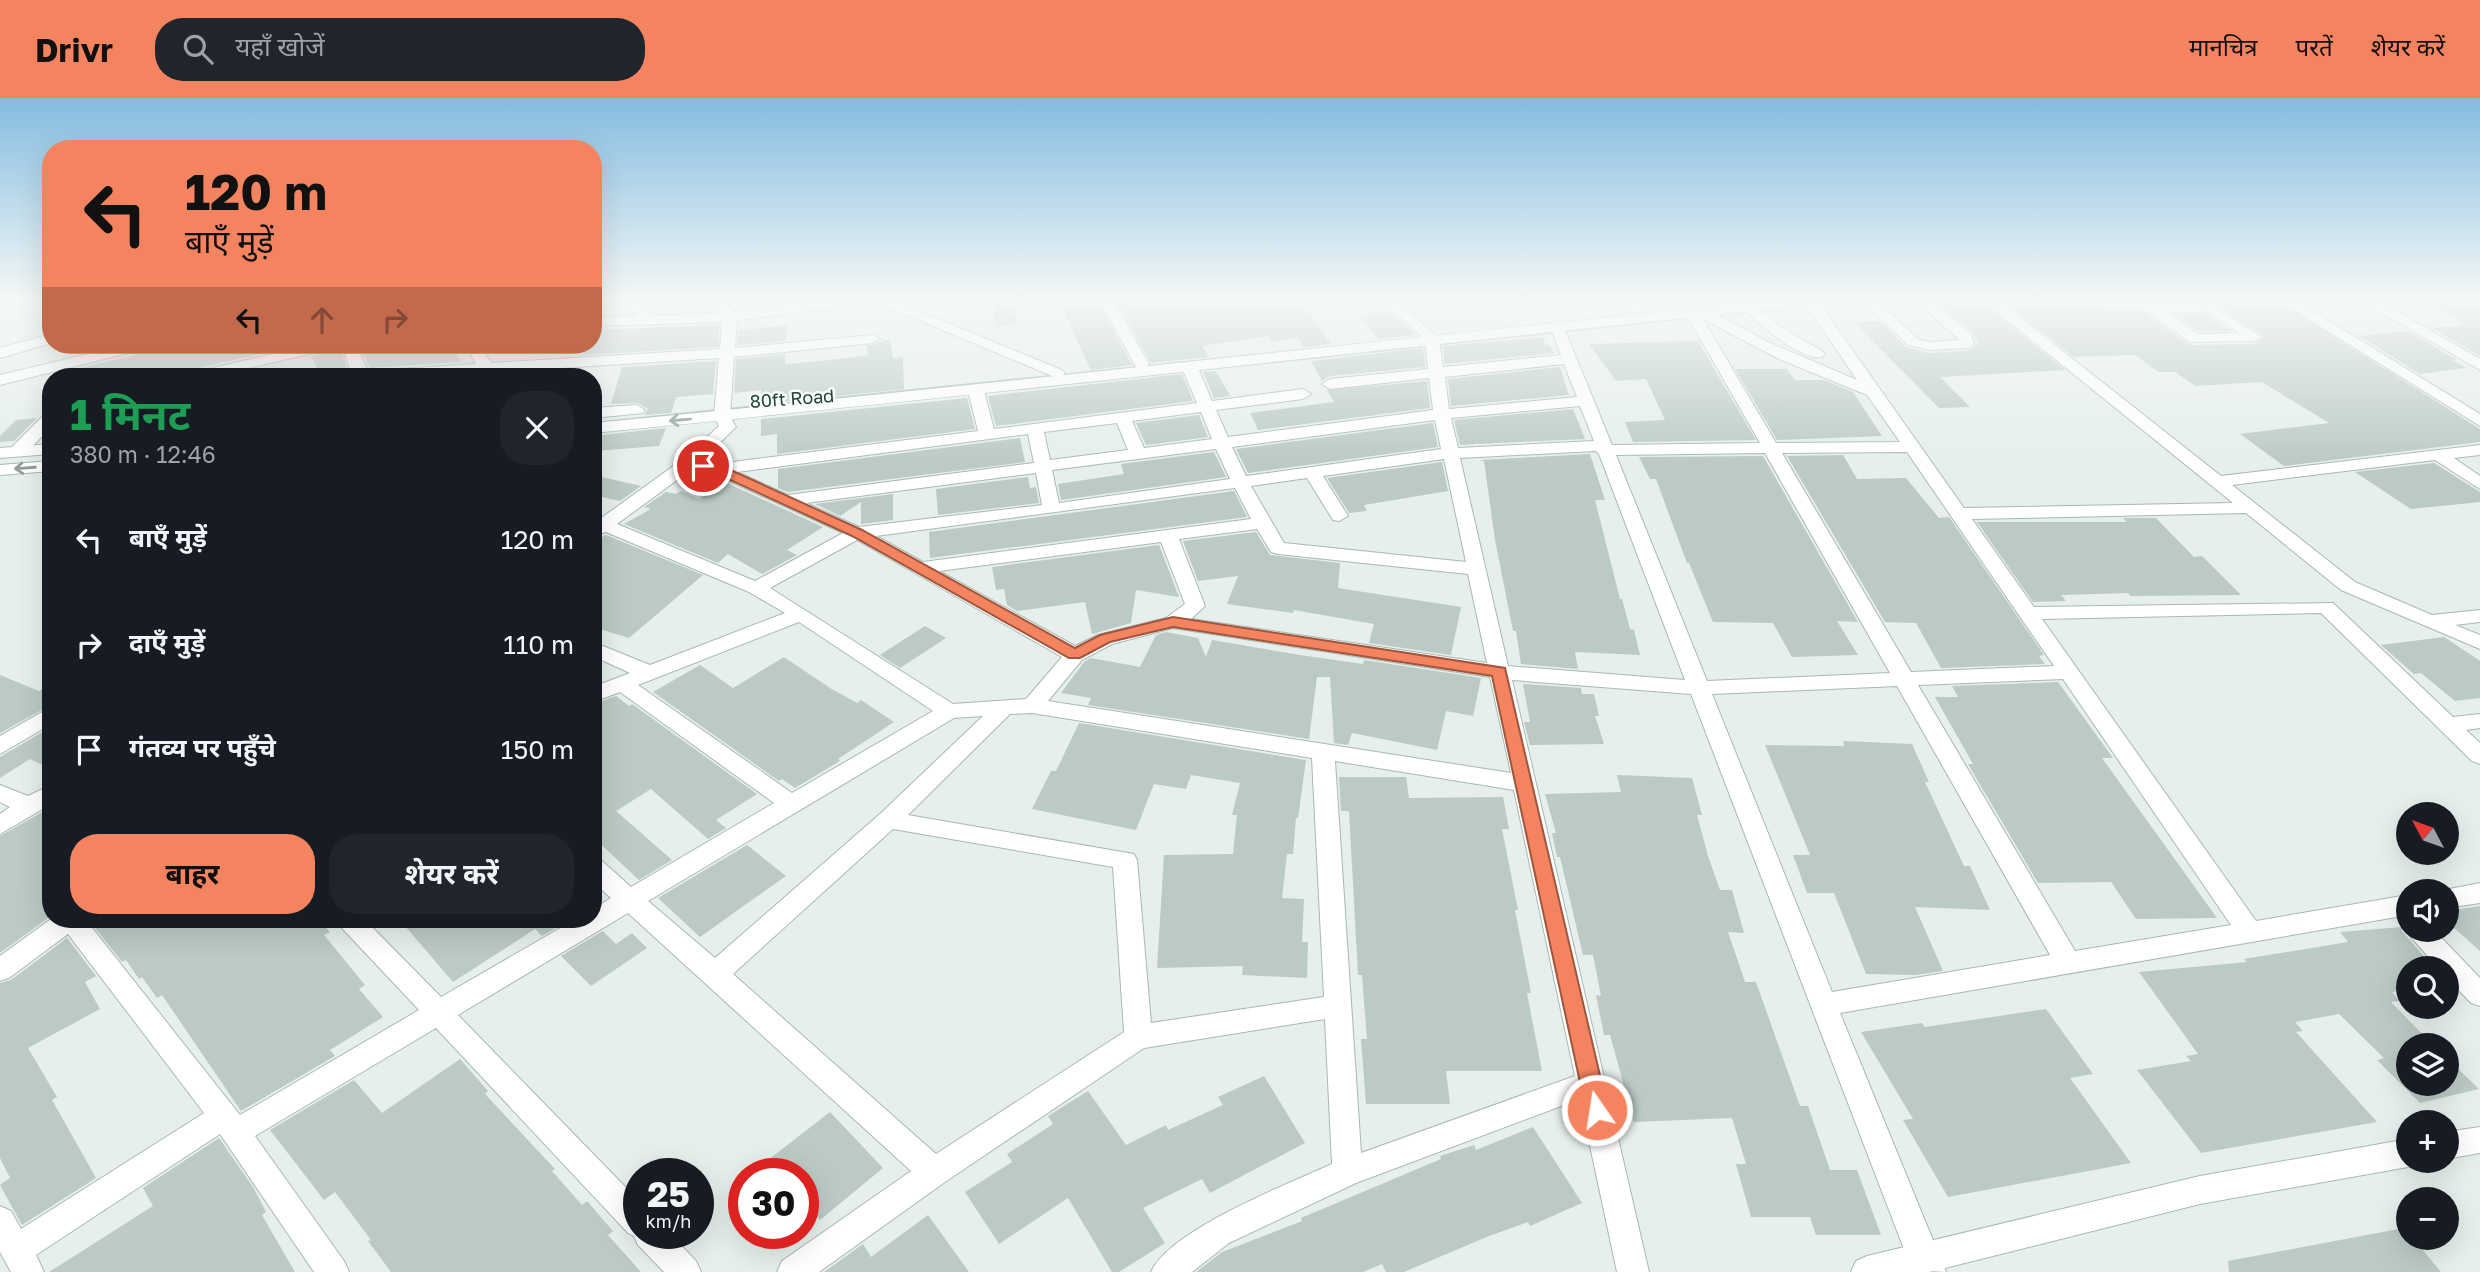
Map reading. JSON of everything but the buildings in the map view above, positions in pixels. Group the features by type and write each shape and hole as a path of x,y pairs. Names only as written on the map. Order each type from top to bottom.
{"street":[{"path":"49,368 103,355"},
{"path":"230,368 287,355"},
{"path":"539,368 706,355"},
{"path":"602,527 689,463 728,427 723,410 728,355"},
{"path":"1013,355 1057,373"},
{"path":"1136,355 1141,363"},
{"name":"80ft Road","path":"723,410 1222,355"},
{"path":"602,413 723,410 976,391 1190,368 1282,355"},
{"path":"1432,355 1450,453 1633,1272"},
{"path":"1567,355 1926,1265"},
{"path":"1723,355 1769,449 2068,963"},
{"path":"1783,355 1872,391"},
{"path":"1849,355 2250,932"},
{"path":"2058,355 2348,586 2480,643"},
{"path":"2373,355 2480,421"},
{"path":"2462,355 2480,365"},
{"path":"268,359 272,368"},
{"path":"1330,384 1568,359"},
{"path":"1190,368 1241,483 1261,523 1278,548 1476,569"},
{"path":"0,380 42,370"},
{"path":"976,391 987,435"},
{"path":"717,469 1303,394"},
{"path":"788,500 1442,414 1585,401"},
{"path":"602,427 723,410"},
{"path":"1123,418 1138,455"},
{"path":"18,451 42,426"},
{"path":"1035,429 1052,509"},
{"path":"756,588 857,533 1313,474 1450,453 1603,448 1911,447"},
{"path":"0,453 42,450"},
{"path":"2217,482 2480,450"},
{"path":"2440,456 2480,484"},
{"path":"689,463 717,469 857,533 1075,654"},
{"path":"0,470 42,467"},
{"path":"1313,474 1339,516"},
{"path":"1958,514 2249,508"},
{"path":"919,568 1261,523"},
{"path":"602,530 756,588 801,614 949,711"},
{"path":"1032,706 1075,654 1105,639 1173,622 1195,606 1168,535"},
{"path":"2027,613 2326,607 2480,755"},
{"path":"602,692 801,614"},
{"path":"2431,622 2480,616"},
{"path":"1173,622 1499,672 1698,688 2068,672"},
{"path":"602,652 649,673"},
{"path":"622,684 791,804"},
{"path":"602,916 949,711 1032,706 1524,783"},
{"path":"715,974 888,820 1004,708"},
{"path":"0,746 42,720"},
{"path":"2448,725 2480,721"},
{"path":"1323,750 1347,1172"},
{"path":"0,793 29,806"},
{"path":"0,825 42,798"},
{"path":"888,820 1125,860 1138,1037"},
{"path":"602,876 934,1172"},
{"path":"2459,896 2480,893"},
{"path":"1822,1005 2250,932 2396,912"},
{"path":"0,970 58,928"},
{"path":"77,928 230,1124 333,1272"},
{"path":"358,928 623,1206"},
{"path":"0,1221 22,1261 230,1124 439,1012 582,928"},
{"path":"2429,942 2480,995"},
{"path":"793,1272 934,1172 1138,1037 1338,1006"},
{"path":"1167,1272 1218,1231 1347,1172 1591,1083"},
{"path":"2459,1144 2480,1140"},
{"path":"1867,1272 1926,1265 2200,1190 2396,1155"},
{"path":"663,1249 685,1272"}],"route":[{"path":"703,466 717,469 857,533 1075,654 1105,639 1173,622 1499,672 1597,1110"}]}
